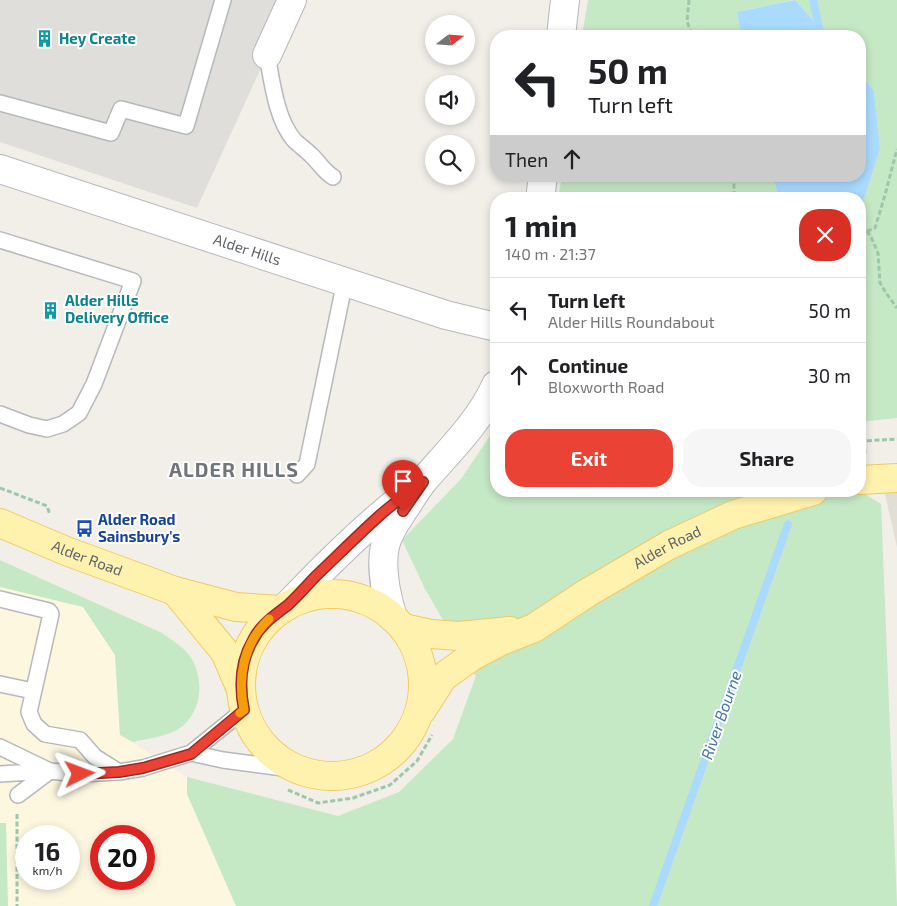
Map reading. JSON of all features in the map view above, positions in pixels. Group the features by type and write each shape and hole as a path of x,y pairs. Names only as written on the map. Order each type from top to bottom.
{"main road":[{"path":"866,480 897,478"},
{"name":"Alder Road","path":"242,698 254,733 265,748 277,758 298,770 315,775 337,777 370,768 380,763 398,748 443,677 472,657 534,628 669,544 733,516 795,497"},
{"name":"Alder Road","path":"0,523 66,551 175,591 236,607 284,608"},
{"path":"175,591 225,652 242,698"},
{"path":"242,698 244,659 253,640 267,620 284,608 307,597 344,595 367,601 398,623 417,652 422,672 423,692 417,718"},
{"name":"Alder Road","path":"398,623 431,634 460,636 534,628"}],"street":[{"path":"267,55 292,0"},
{"path":"561,30 565,0"},
{"name":"Alder Hills","path":"0,169 446,315 490,326"},
{"path":"398,623 386,593 384,564 385,545 393,525 423,482 464,434 490,397"},
{"path":"284,608 378,517 423,482"}],"lane":[{"path":"0,103 111,133 121,108 186,126 223,0"},
{"path":"267,55 274,95 292,138 333,177"},
{"path":"0,240 133,281 94,384 78,413 63,424 47,429 29,425 0,414"},
{"path":"297,475 307,464 345,282"},
{"path":"0,599 50,612 29,712 34,724 45,734 80,740 95,757 119,772"},
{"path":"0,684 33,691"},
{"path":"191,754 242,698"},
{"path":"0,747 50,771"},
{"path":"0,774 50,771 80,774 119,772 143,768 191,754 298,770"},
{"path":"18,795 50,771"}],"path":[{"path":"689,0 688,21 690,30"},
{"path":"897,149 874,228 867,231 878,253 880,283 897,308"},
{"path":"17,906 16,829 18,795"}],"shaded area":[{"path":"0,0 292,0 197,208 0,142"},
{"path":"897,488 897,547 884,490"},
{"path":"0,560 74,593 115,655 120,735 187,777 187,794 236,906 0,906"}],"green space":[{"path":"588,0 793,0 737,12 740,30 583,30"},
{"path":"795,0 897,0 897,418 866,421 866,192 880,149 874,91 866,81 866,30 822,30"},
{"path":"561,182 775,182 777,192 559,192"},
{"path":"490,436 490,497 866,497 866,495 881,504 897,906 236,906 187,794 187,777 338,816 399,792 453,739 476,676 425,589 402,540 461,479"},
{"path":"0,560 162,633 175,642 190,656 197,670 199,680 198,699 191,717 177,730 168,734 133,742 120,735 115,655 83,607 0,587"},
{"path":"0,823 6,823 8,906 0,906"}],"water":[{"path":"795,0 822,30 740,30 737,12"},
{"path":"866,81 874,91 880,149 866,192 777,192 775,182 866,182"}],"waterway":[{"name":"River Bourne","path":"813,0 820,30"},
{"name":"River Bourne","path":"653,906 788,524"}],"slow traffic":[{"path":"240,713 244,710 240,686 244,659 257,633 269,619"}],"place":[{"name":"Hey Create","path":"45,39"},
{"name":"Alder Hills Delivery Office","path":"51,310"},
{"name":"Alder Road Sainsbury's","path":"84,529"}],"district":[{"name":"ALDER HILLS","path":"234,470"}],"route":[{"path":"80,774 119,772 143,768 191,754 244,710 240,686 244,659 263,625 287,606 316,575 378,517 423,482 403,511"}]}
